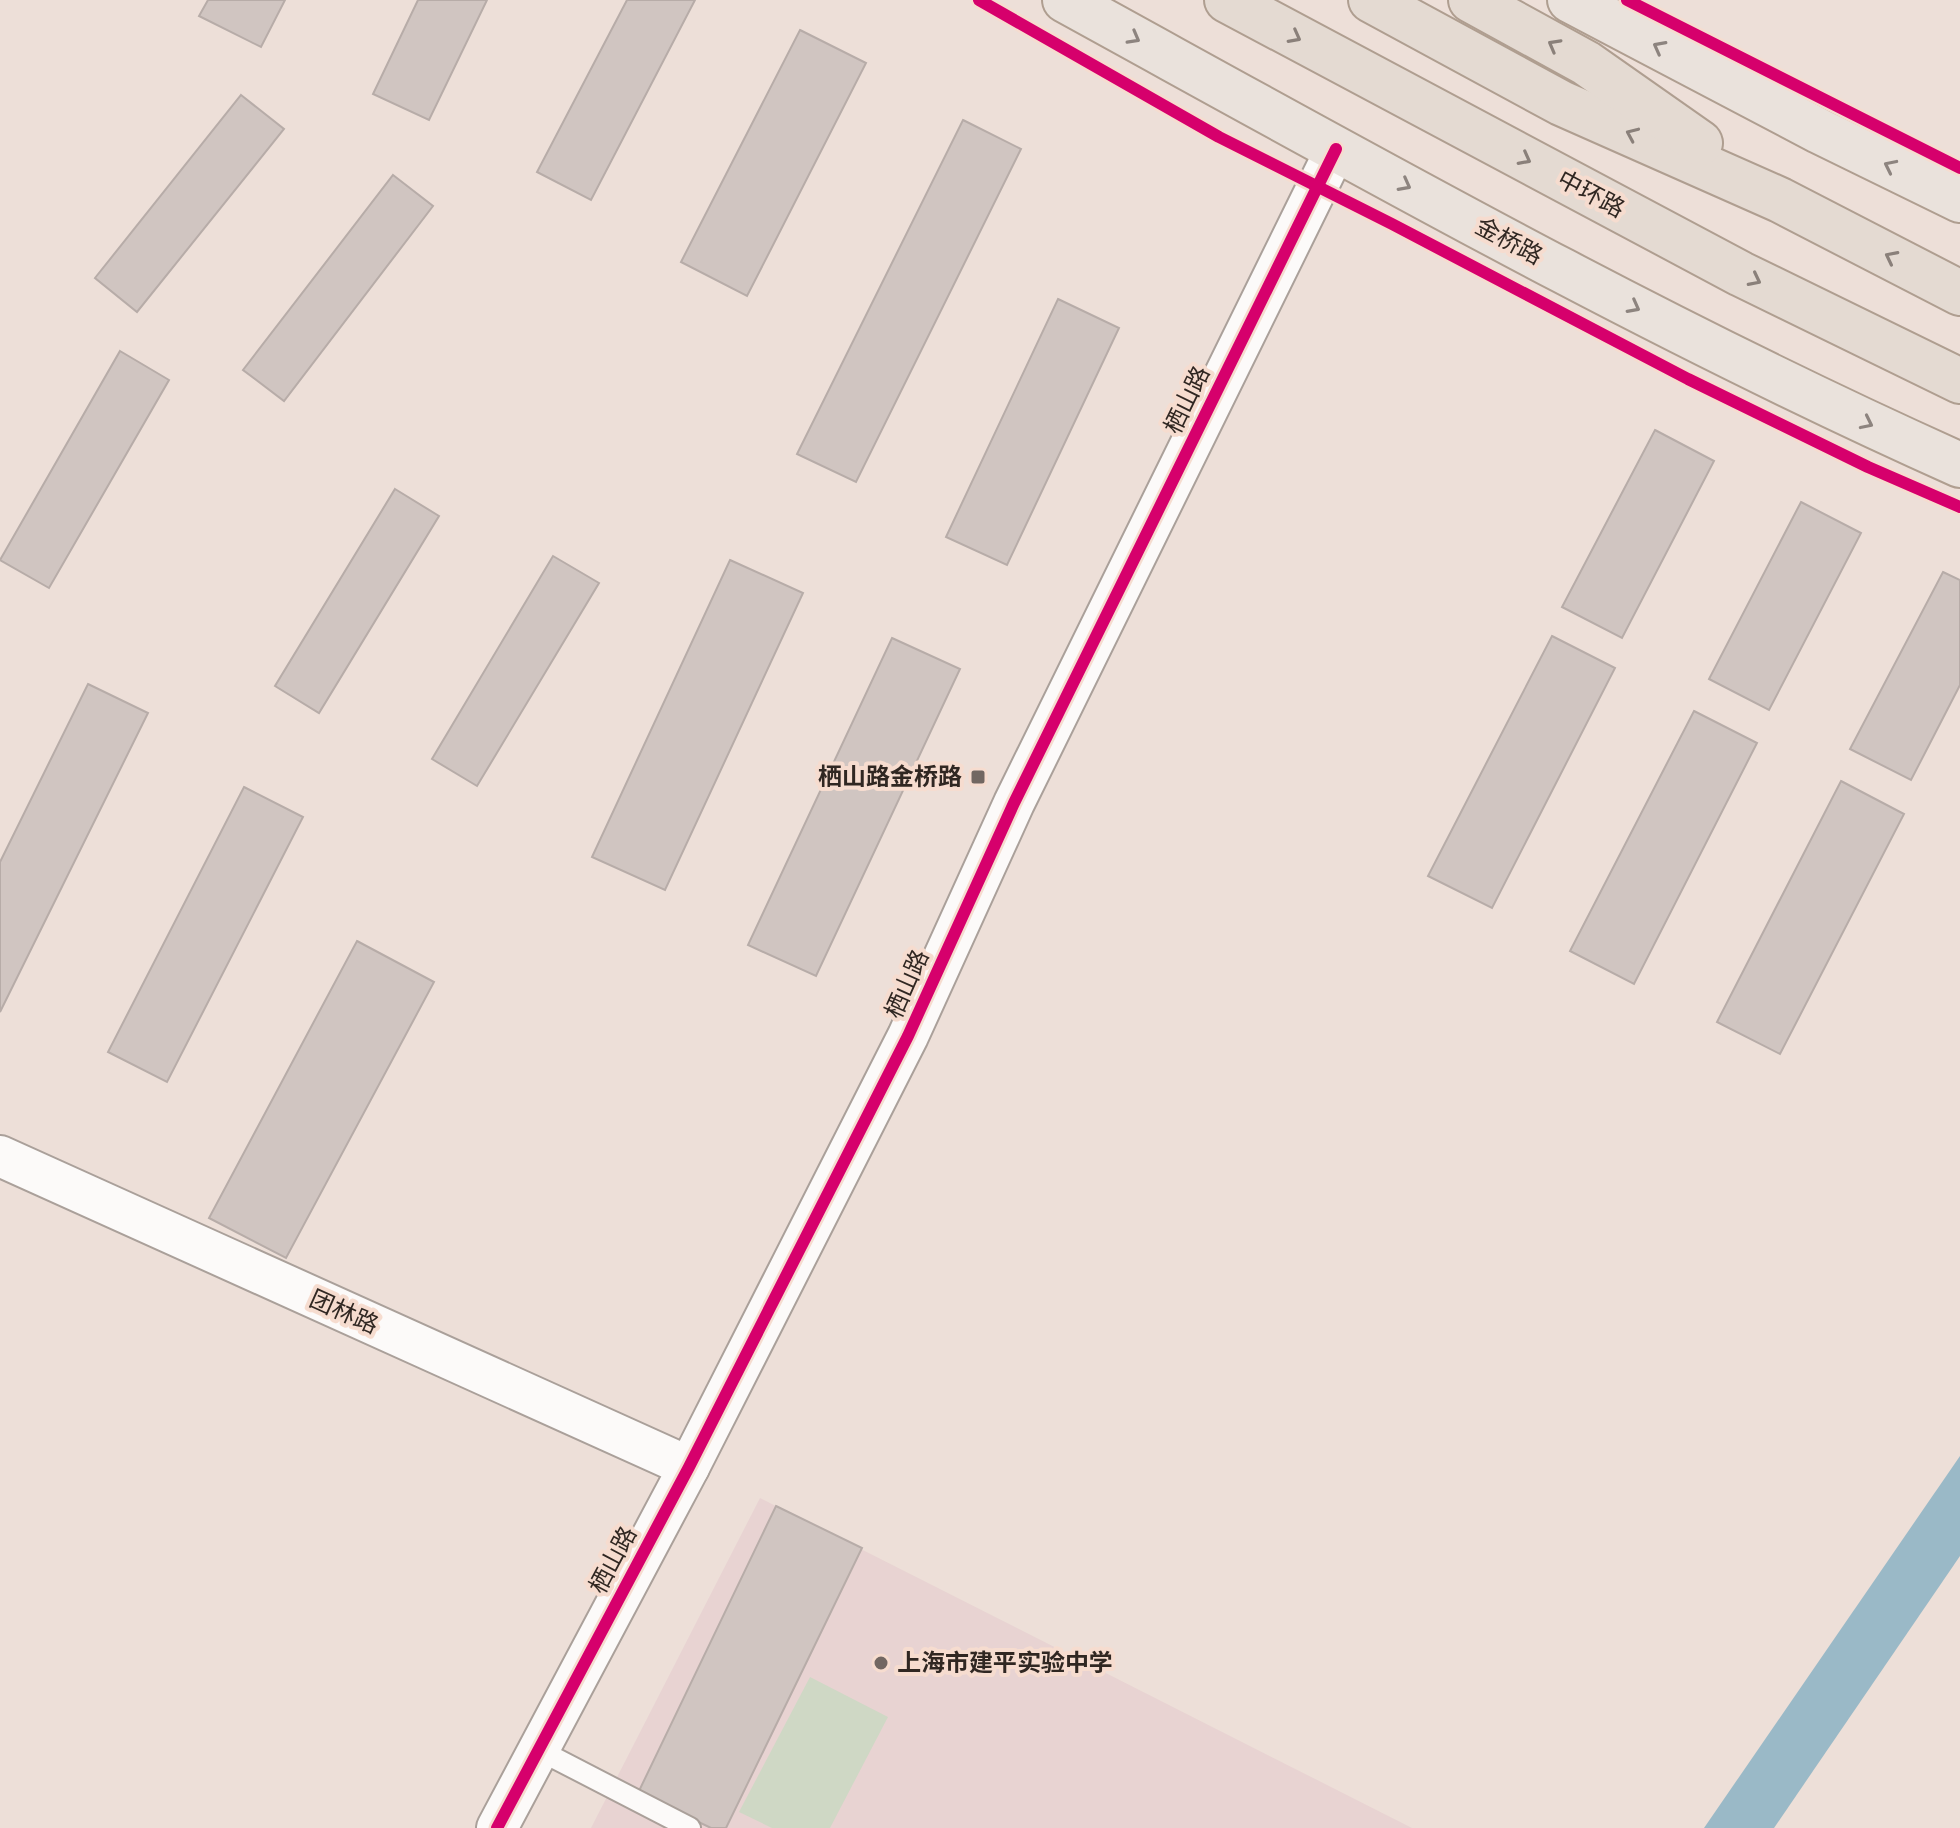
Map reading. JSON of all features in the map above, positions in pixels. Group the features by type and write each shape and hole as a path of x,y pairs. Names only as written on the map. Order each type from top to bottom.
{"highway":[{"name":"中环路","path":"1227,0 1741,274 1960,381"},
{"path":"1371,0 1561,103 1780,200 1960,293"},
{"path":"1471,0 1586,63 1780,200"}],"main road":[{"name":"金桥路","path":"1065,0 1706,346 1960,465"},
{"path":"1570,0 1819,131 1960,200"}],"street":[{"name":"栖山路","path":"497,1828 689,1467 908,1036 1014,803 1336,149"},
{"name":"团林路","path":"0,1156 689,1467"}],"lane":[{"path":"537,1749 690,1828"}],"shaded area":[{"name":"上海市建平实验中学","path":"760,1498 1412,1828 591,1828"}],"green space":[{"path":"810,1677 888,1717 830,1828 772,1828 739,1812"}],"water":[{"path":"1960,1456 1960,1556 1774,1828 1704,1828"}],"building":[{"path":"208,0 285,0 261,47 199,16"},
{"path":"418,0 487,0 429,120 373,94"},
{"path":"627,0 695,0 591,200 537,172"},
{"path":"800,30 866,63 747,296 681,262"},
{"path":"241,95 284,129 137,312 95,278"},
{"path":"963,120 1021,149 856,482 797,454"},
{"path":"393,175 433,206 284,401 243,370"},
{"path":"1058,299 1119,328 1007,565 946,537"},
{"path":"120,351 169,380 49,588 0,560"},
{"path":"1655,430 1714,461 1622,638 1562,607"},
{"path":"395,489 439,516 319,713 275,686"},
{"path":"1801,502 1861,533 1769,710 1709,679"},
{"path":"553,556 599,583 477,786 432,759"},
{"path":"730,560 803,593 665,890 592,857"},
{"path":"1943,572 1960,580 1960,685 1911,780 1850,749"},
{"path":"1552,636 1615,668 1492,908 1428,876"},
{"path":"892,638 960,669 816,976 748,945"},
{"path":"88,684 148,713 0,1012 0,862"},
{"path":"1694,711 1757,743 1634,984 1570,951"},
{"path":"1841,781 1904,814 1780,1054 1717,1022"},
{"path":"244,787 303,817 167,1082 108,1052"},
{"path":"357,941 434,982 286,1258 209,1218"},
{"path":"776,1506 862,1548 726,1828 711,1828 638,1793"}],"cycle path":[{"path":"979,0 1219,137 1688,379 1868,467 1960,507"},
{"path":"1627,0 1960,168"},
{"path":"497,1828 689,1467 908,1036 1014,803 1336,149"}],"place":[{"name":"栖山路金桥路","path":"978,777"},
{"name":"上海市建平实验中学","path":"881,1663"}]}
